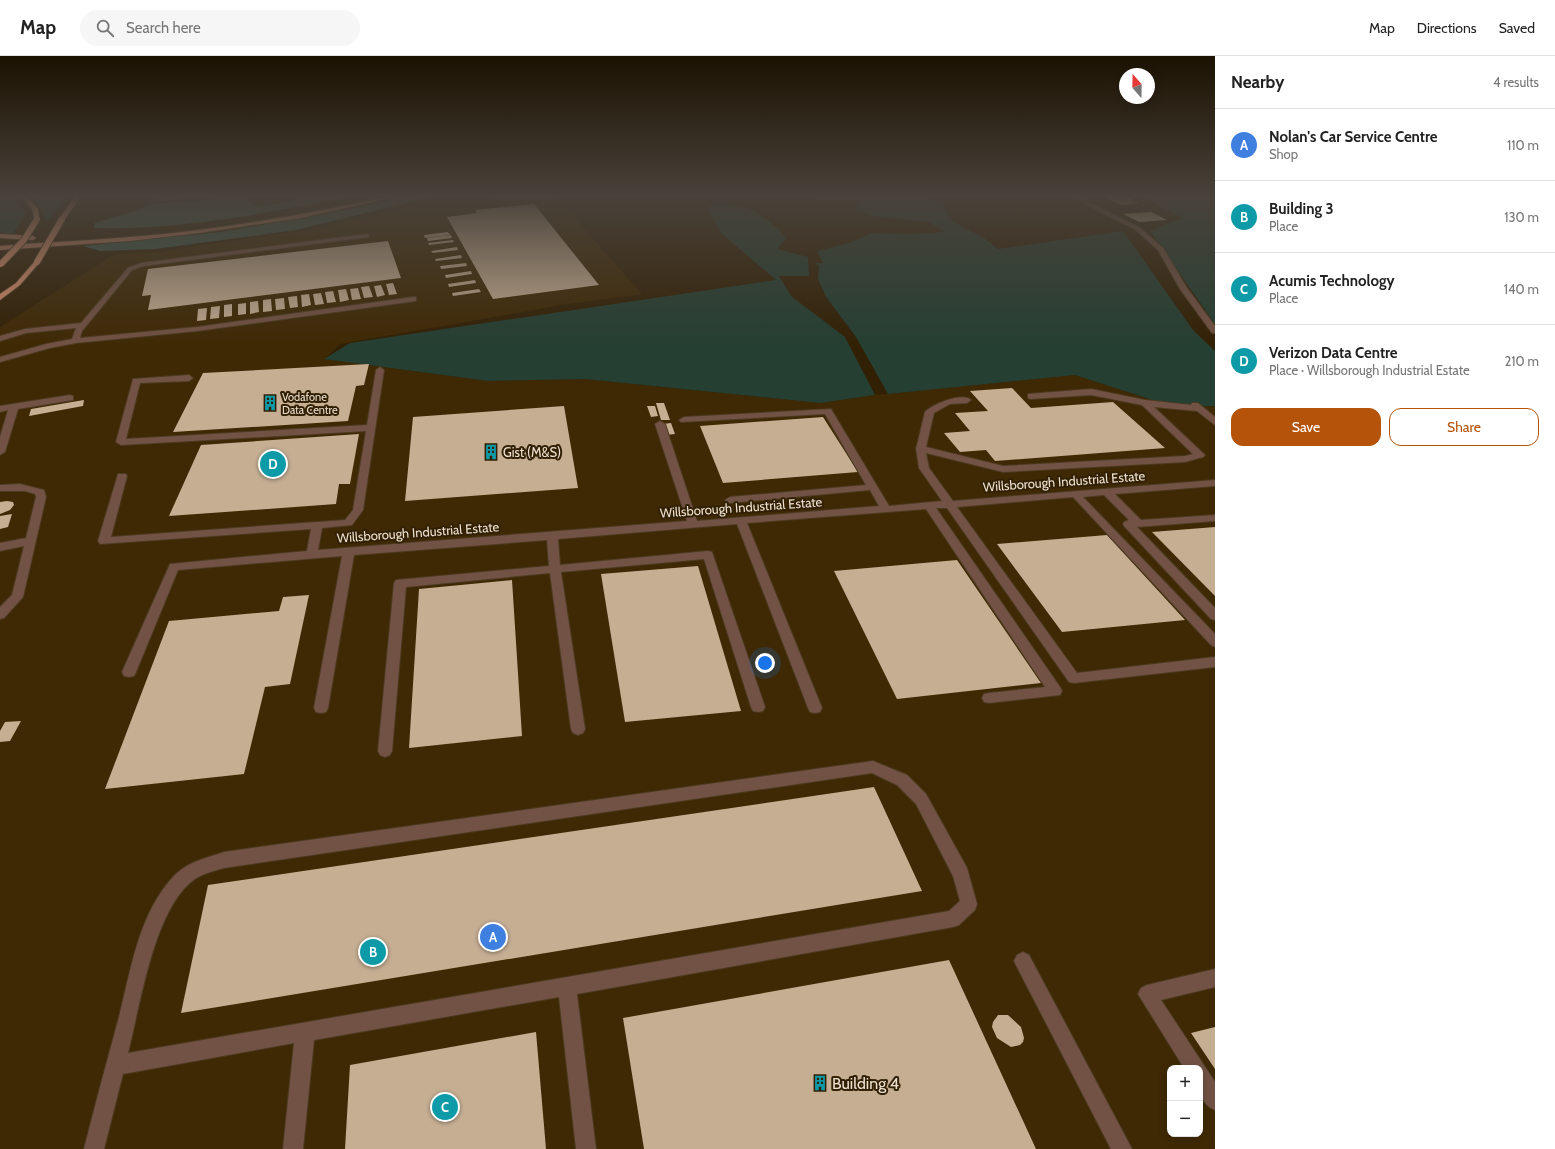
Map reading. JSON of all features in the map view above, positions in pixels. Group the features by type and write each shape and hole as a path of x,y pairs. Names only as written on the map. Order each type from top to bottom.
{"highway":[{"path":"1,264 18,246"},
{"path":"0,298 18,284 37,262 46,246"}],"main road":[{"path":"0,248 29,246"}],"street":[{"path":"76,341 78,331 130,269 143,264 288,246"},
{"path":"1159,246 1184,289 1215,331"},
{"path":"0,360 49,346 76,341 198,329 413,299"},
{"path":"0,339 24,331 83,325"},
{"path":"122,476 104,542 348,523 358,510 380,370"},
{"path":"190,378 136,381 122,442 371,428"},
{"path":"1031,396 1090,392 1145,403 1197,407 1215,422"},
{"path":"0,409 70,398"},
{"path":"967,400 948,402 930,412 921,449 924,468 1074,678 1215,662"},
{"path":"921,449 1003,469 1185,459 1200,455 1145,403"},
{"path":"0,452 14,407"},
{"path":"684,420 828,411 886,509"},
{"path":"660,424 693,524"},
{"name":"Willsborough Industrial Estate","path":"129,672 174,567 349,551 1215,484"},
{"path":"0,488 24,487 40,492 41,497 16,597 0,614"},
{"path":"730,500 873,487"},
{"path":"1107,492 1138,523"},
{"path":"1075,494 1215,642"},
{"path":"928,506 1055,691 989,698"},
{"path":"1215,518 1128,524 1215,616"},
{"path":"741,521 815,708"},
{"path":"312,554 317,526"},
{"path":"552,536 555,569 578,728"},
{"path":"0,547 31,541"},
{"path":"321,708 349,551"},
{"path":"385,751 400,583 708,555 758,707"},
{"path":"94,1149 117,1064 149,934 162,906 181,880 199,868 224,860 873,768 902,780 921,799 961,874 970,904 953,919 117,1064"},
{"path":"1023,961 1122,1149"},
{"path":"1192,1065 1147,994 1215,978"},
{"path":"567,985 586,1149"},
{"path":"293,1149 305,1032"},
{"path":"1203,1081 1215,1100"}],"shaded area":[{"path":"199,246 600,246 642,294 562,305 340,344 325,359 488,381 585,379 820,403 875,395 1075,375 1174,407 1215,406 1215,1149 0,1149 0,327 115,254 159,252"}],"green space":[{"path":"83,246 177,246 155,249 100,251"},
{"path":"736,246 779,246 777,249 808,257 809,276 779,276 791,296 845,337 875,395 820,403 585,379 488,381 324,359 350,343 776,280"},
{"path":"837,246 994,246 998,249 1019,246 1134,246 1193,330 1215,351 1215,406 1174,407 1075,375 888,394 856,337 826,297 818,279 819,266 815,263 823,263 817,251"},
{"path":"1160,246 1215,246 1215,324"}],"building":[{"path":"345,246 390,246 401,278 148,310 151,295 142,296 148,269"},
{"path":"463,246 568,246 599,285 493,299"},
{"path":"457,247 458,250 433,253 431,251"},
{"path":"461,255 462,258 436,261 435,259"},
{"path":"466,263 467,266 441,269 440,266"},
{"path":"471,271 472,274 446,278 445,275"},
{"path":"475,280 476,283 449,287 448,284"},
{"path":"393,283 397,294 389,295 386,284"},
{"path":"381,285 385,295 377,297 374,286"},
{"path":"369,286 373,297 364,298 361,287"},
{"path":"358,288 361,299 352,300 350,289"},
{"path":"346,289 349,300 340,302 338,290"},
{"path":"479,289 481,292 453,296 452,293"},
{"path":"333,291 336,302 327,303 325,292"},
{"path":"321,293 324,304 315,305 313,294"},
{"path":"309,294 311,305 302,307 301,295"},
{"path":"297,296 298,307 290,308 288,297"},
{"path":"284,298 285,309 276,310 275,299"},
{"path":"271,299 272,311 263,312 263,300"},
{"path":"258,301 259,312 250,314 250,302"},
{"path":"246,303 246,314 238,315 238,304"},
{"path":"232,304 232,316 224,317 224,305"},
{"path":"220,306 219,318 210,319 211,307"},
{"path":"207,308 206,320 197,321 198,309"},
{"name":"Vodafone Data Centre","path":"369,364 364,385 356,386 348,421 173,432 203,373"},
{"path":"1012,388 1031,408 1113,402 1165,448 995,461 986,450 960,452 944,433 970,431 955,413 988,411 970,391"},
{"path":"84,400 83,406 29,416 31,409"},
{"path":"656,403 664,403 670,420 661,420"},
{"name":"Gist (M&S)","path":"564,406 578,488 405,501 413,417"},
{"path":"647,406 655,406 658,416 651,417"},
{"path":"823,417 858,472 723,483 700,426"},
{"path":"671,423 675,434 666,435 662,424"},
{"path":"359,434 350,484 339,484 336,504 169,516 201,445"},
{"path":"0,502 13,502 14,505 10,510 0,514"},
{"path":"12,514 8,527 0,529 0,516"},
{"path":"1215,527 1215,596 1152,532"},
{"path":"1107,535 1185,620 1062,632 997,544"},
{"path":"957,560 1041,683 897,699 834,571"},
{"path":"698,566 741,711 625,722 601,574"},
{"path":"512,580 522,736 409,748 419,589"},
{"path":"309,595 290,684 265,687 244,774 105,789 169,621 279,611 283,597"},
{"path":"21,721 10,741 0,742 0,731 5,722"},
{"path":"874,787 922,891 181,1013 208,885"},
{"name":"Building 4","path":"949,960 1036,1149 644,1149 623,1018"},
{"path":"998,1015 1008,1015 1021,1027 1024,1038 1020,1045 1011,1047 997,1038 992,1027 993,1022"},
{"path":"1215,1027 1215,1069 1191,1033"},
{"path":"536,1032 546,1149 345,1149 350,1065"}],"place":[{"name":"Vodafone Data Centre","path":"270,403"},
{"name":"Gist (M&S)","path":"491,452"},
{"name":"Verizon Data Centre","path":"273,464"},
{"name":"Nolan's Car Service Centre","path":"493,937"},
{"name":"Building 3","path":"373,952"},
{"name":"Building 4","path":"820,1083"},
{"name":"Acumis Technology","path":"445,1107"}]}
